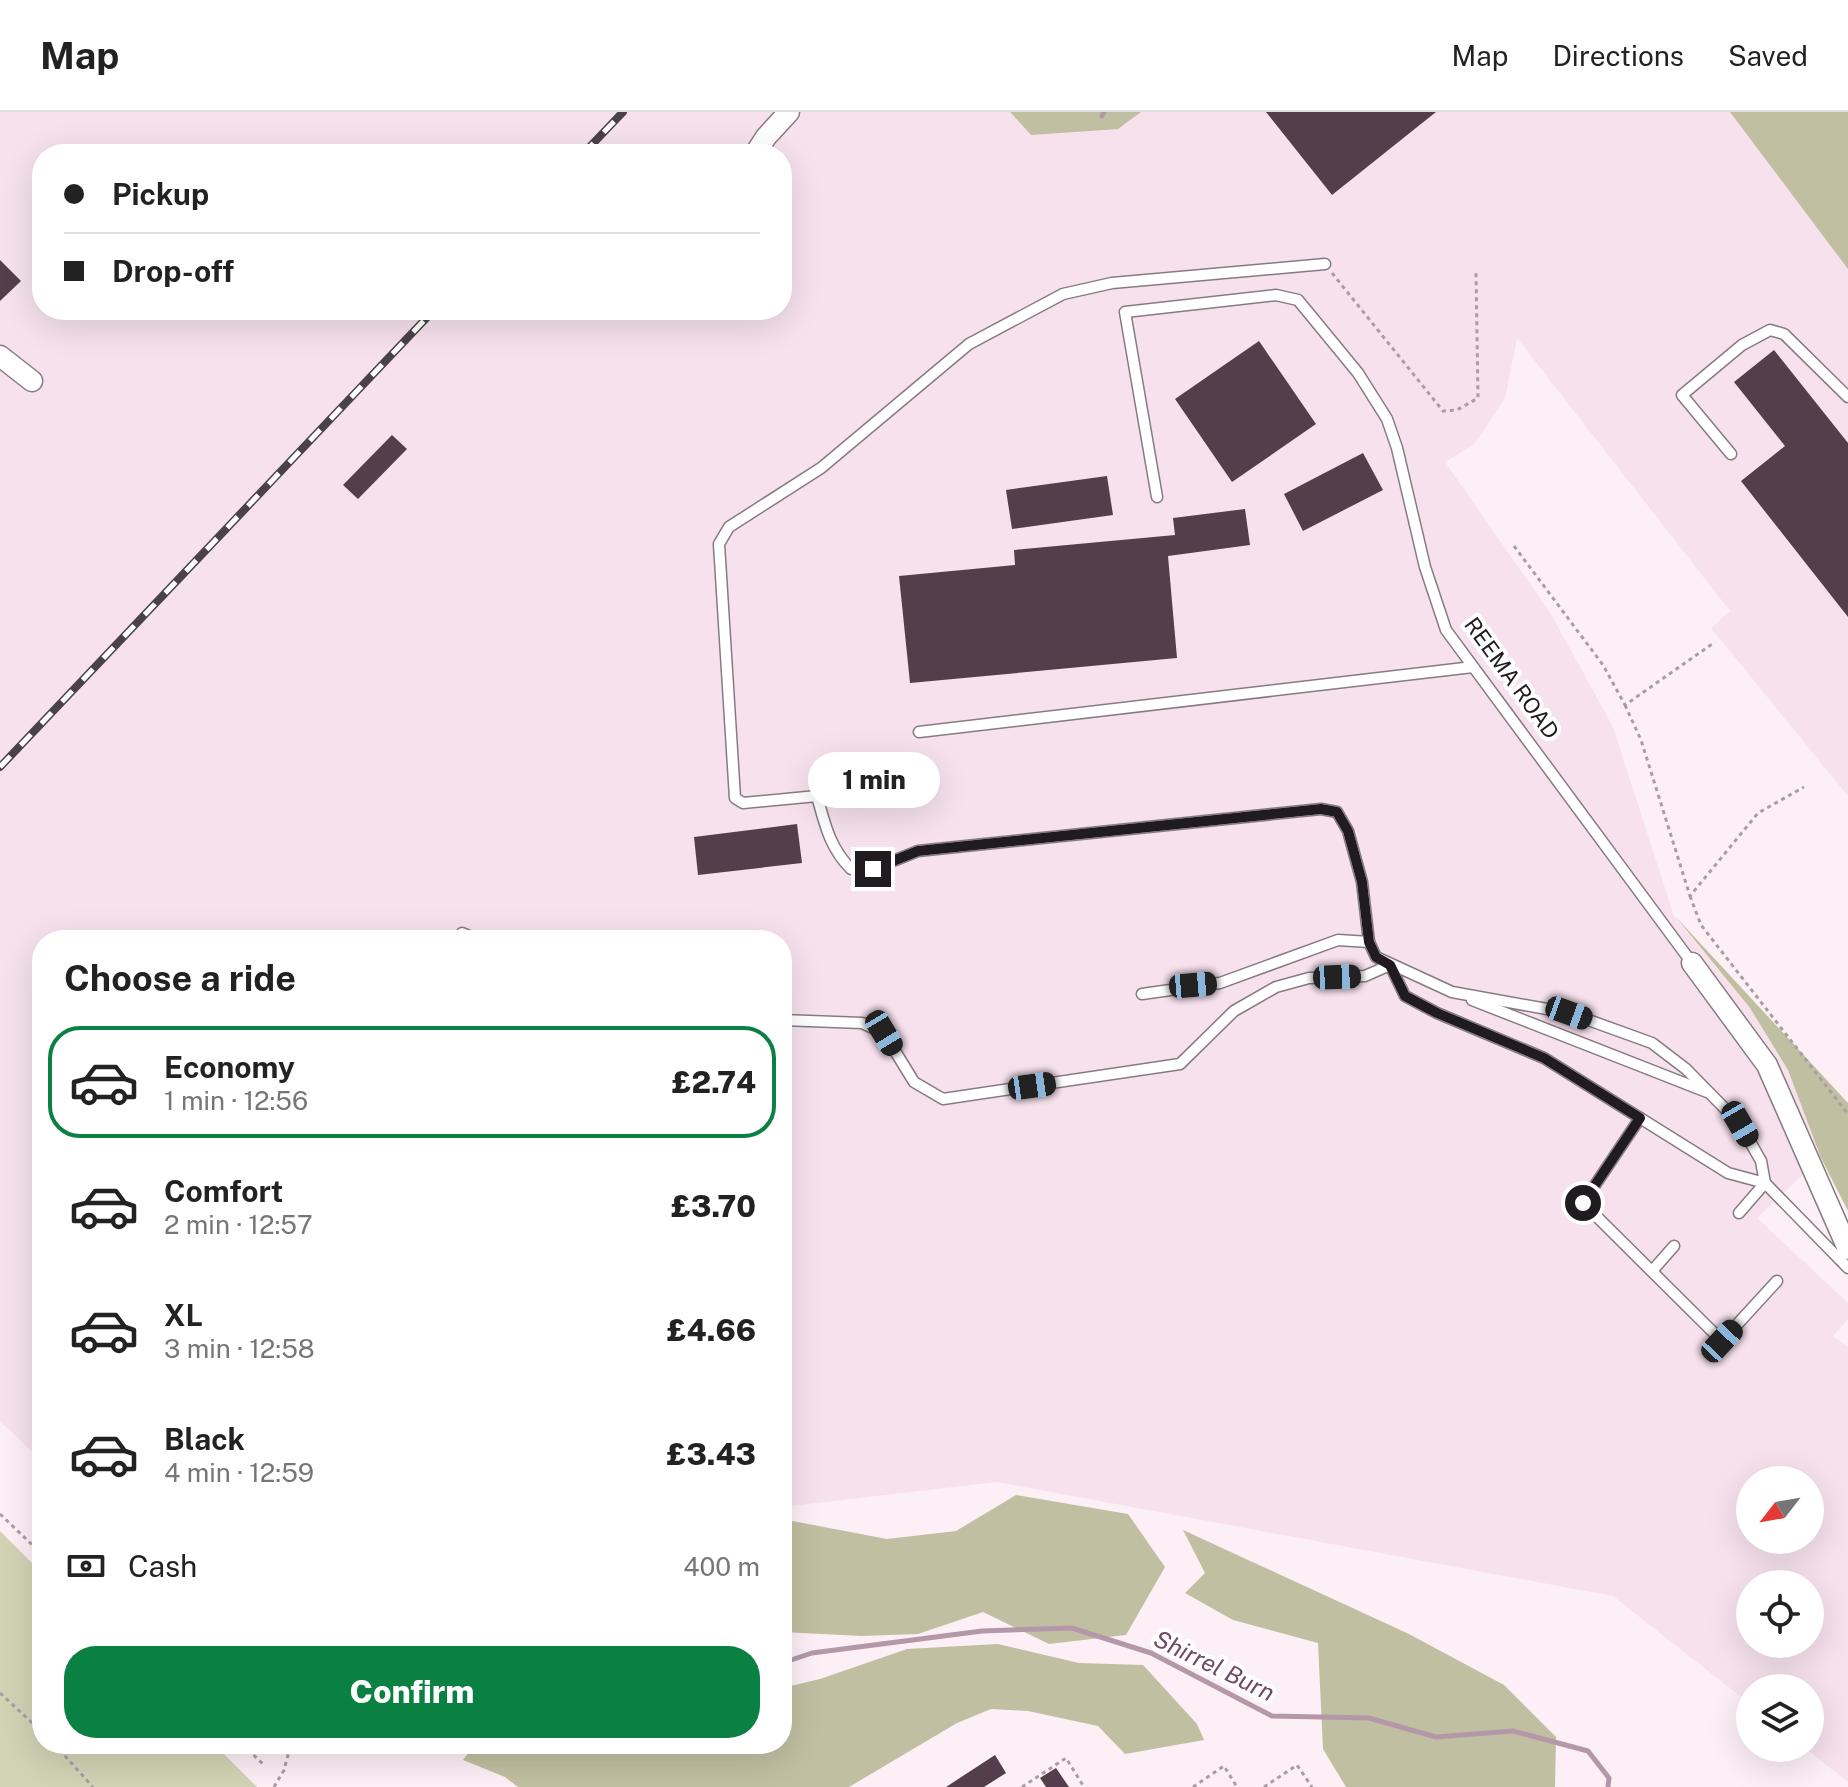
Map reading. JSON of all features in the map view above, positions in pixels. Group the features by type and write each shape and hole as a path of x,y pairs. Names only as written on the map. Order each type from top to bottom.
{"street":[{"path":"763,144 789,112"},
{"path":"0,356 32,381"},
{"name":"REEMA ROAD","path":"1692,963 1767,1065 1848,1249"}],"lane":[{"path":"1325,264 1112,283 1063,294 983,337 821,468 729,527 719,544 735,798 743,803 817,796 832,846 851,869 873,869 918,851 1321,809 1337,812 1348,831 1362,882 1369,942 1376,957 1452,992 1712,1094"},
{"name":"REEMA ROAD","path":"1157,497 1125,312 1276,295 1298,300 1358,373 1387,419 1435,602 1446,630 1692,963"},
{"path":"1731,454 1682,395 1742,345 1770,330 1784,334 1848,397"},
{"path":"919,732 1473,667"},
{"path":"1142,994 1220,983 1338,940 1369,942"},
{"path":"792,1020 862,1023 884,1033 914,1082 943,1099 1180,1064 1234,1011 1276,987 1309,978 1365,976 1390,965"},
{"path":"1390,965 1405,996 1437,1013 1544,1058 1728,1173 1765,1183 1848,1268"},
{"path":"1452,992 1569,1013 1652,1043 1712,1094 1740,1124 1761,1161 1765,1183"},
{"path":"1640,1118 1583,1203 1722,1341 1777,1281"},
{"path":"1739,1213 1765,1183"},
{"path":"1652,1271 1674,1246"}],"path":[{"path":"1325,264 1443,411 1457,410 1478,398 1476,273"},
{"path":"1514,546 1603,665 1625,705 1641,740 1701,925 1848,1114"},
{"path":"1625,705 1715,642"},
{"path":"1690,896 1758,813 1804,787"},
{"path":"0,1514 32,1544"},
{"path":"0,1693 32,1723"},
{"path":"63,1754 93,1787"},
{"path":"252,1754 263,1764"},
{"path":"274,1787 284,1770 288,1754"},
{"path":"1024,1786 1066,1758 1084,1787"},
{"path":"1264,1787 1297,1765 1312,1787"},
{"path":"1193,1787 1224,1766 1237,1787"}],"shaded area":[{"path":"0,112 1010,112 1031,135 1141,112 1848,112 1848,796 1711,628 1730,611 1517,338 1505,398 1474,444 1445,462 1551,614 1613,727 1674,916 1750,1008 1788,1070 1821,1158 1757,1218 1848,1303 1848,1319 1833,1336 1848,1347 1848,1782 1823,1762 1824,1674 1736,1674 1736,1693 1613,1596 997,1482 792,1506 792,930 32,930 32,1451 0,1421"}],"green space":[{"path":"1010,112 1141,112 1118,129 1031,135"},
{"path":"1730,112 1848,112 1848,269"},
{"path":"1675,916 1848,1103 1848,1211 1821,1158 1788,1070 1750,1008"},
{"path":"1016,1495 1128,1514 1165,1567 1126,1635 1049,1644 983,1612 918,1634 861,1636 792,1633 792,1521 887,1539 956,1531"},
{"path":"1183,1530 1409,1634 1504,1685 1556,1737 1555,1787 1346,1787 1323,1749 1318,1643 1233,1620 1185,1593 1205,1573"},
{"path":"0,1531 32,1563 32,1754 224,1754 257,1787 0,1787"},
{"path":"998,1644 1079,1663 1143,1665 1197,1724 1204,1740 1125,1754 1098,1726 1028,1711 991,1709 957,1723 849,1787 518,1787 505,1777 463,1760 468,1754 792,1754 792,1686 907,1649"}],"building":[{"path":"1266,112 1436,112 1332,195"},
{"path":"0,260 21,281 0,301"},
{"path":"1259,341 1316,424 1232,482 1175,399"},
{"path":"1774,350 1848,443 1848,617 1741,481 1785,446 1734,382"},
{"path":"392,435 407,449 358,499 343,485"},
{"path":"1363,453 1383,490 1303,531 1284,494"},
{"path":"1107,476 1113,515 1012,529 1006,490"},
{"path":"1245,509 1250,545 1168,556 1177,658 910,683 899,576 1015,565 1014,550 1175,535 1173,518"},
{"path":"797,824 802,863 698,875 694,837"},
{"path":"995,1755 1006,1773 984,1787 946,1787"},
{"path":"1056,1768 1069,1787 1046,1787 1040,1778"}],"waterway":[{"name":"Shirrel Burn","path":"1102,116 1104,112"},
{"name":"Shirrel Burn","path":"792,1660 812,1653 982,1631 1072,1628 1151,1653 1272,1716 1369,1718 1436,1737 1513,1731 1588,1751 1609,1778 1608,1787"}],"railway":[{"path":"593,144 623,112"},
{"path":"0,767 425,320"}],"route":[{"path":"873,869 918,851 1321,809 1337,812 1348,831 1362,882 1369,942 1376,957 1390,965 1405,996 1437,1013 1544,1058 1640,1118 1583,1203"}]}
